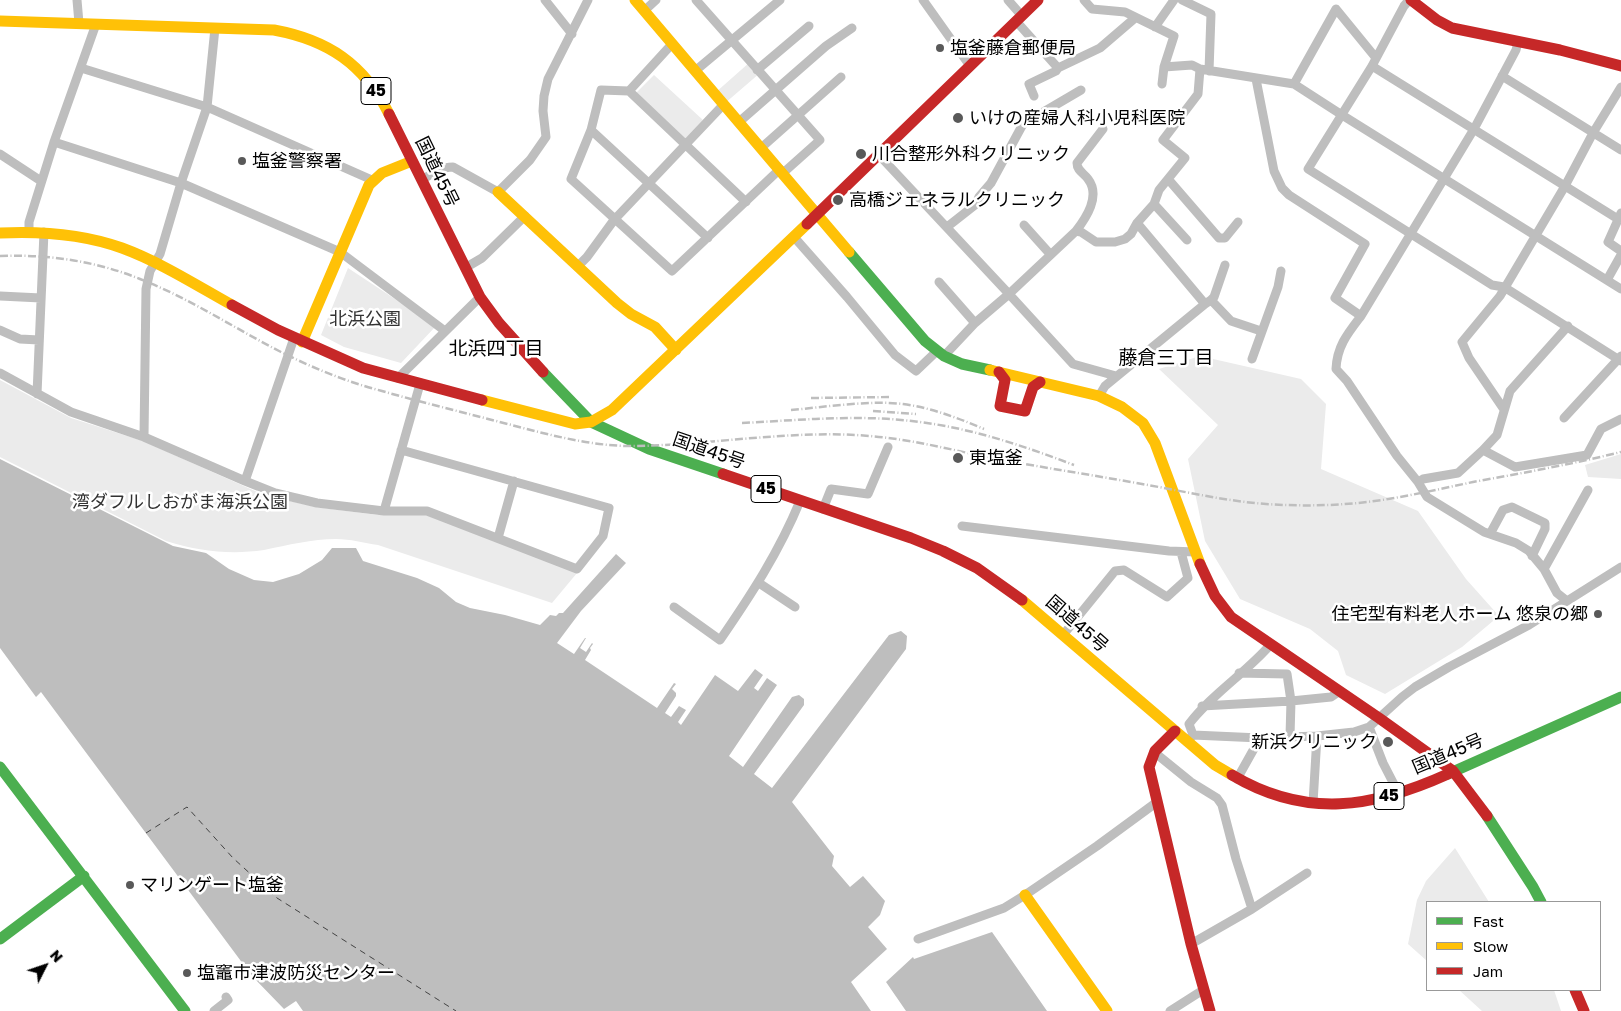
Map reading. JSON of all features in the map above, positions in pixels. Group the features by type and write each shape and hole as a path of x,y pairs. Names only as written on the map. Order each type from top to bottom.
{"main road":[{"path":"635,0 907,322 940,354 962,364 1099,396 1122,407 1143,423 1154,443 1215,596 1231,617 1379,718 1452,771 1484,812 1540,901"},
{"path":"0,233 44,232 88,239 121,248 154,262 298,340 363,368 576,424 591,422 612,410 676,350 1038,0"},
{"path":"1410,0 1437,20 1452,28 1560,50 1621,66"},
{"name":"国道45号","path":"0,20 274,30 310,38 330,48 351,62 382,100 480,297 517,344 591,422 648,449 911,538 977,568 1026,604 1175,731 1190,738 1215,766 1237,780 1288,799 1337,805 1366,802 1399,794 1621,697"},
{"path":"298,340 372,180 412,161"},
{"path":"498,192 617,303 631,314 655,327 676,350"},
{"path":"1000,372 1004,380 1000,406 1025,412 1033,387 1040,382"},
{"path":"1175,731 1154,752 1149,767 1191,944 1210,1011"},
{"path":"0,767 186,1011"},
{"path":"0,939 84,876"},
{"path":"1025,896 1107,1011"},
{"path":"1575,991 1584,1011"}],"street":[{"path":"77,0 79,23"},
{"path":"545,0 572,34"},
{"path":"422,180 438,170 453,167 498,192 530,160 546,138 544,96 548,79 588,0"},
{"path":"644,11 656,0"},
{"path":"695,71 780,0"},
{"path":"923,0 970,66"},
{"path":"1008,0 1019,18 1058,68"},
{"path":"1084,0 1092,9 1125,12 1174,36 1164,67 1162,84"},
{"path":"1155,27 1174,0"},
{"path":"1076,231 1081,232 1096,242 1115,242 1125,239 1131,234 1137,222 1154,204 1159,190 1185,158 1163,140 1198,94 1204,70 1211,14 1182,0"},
{"path":"1410,0 1404,6 1374,62 1308,169 1492,285 1504,287 1620,358 1564,418"},
{"path":"698,1 820,140 781,171 672,271 614,220 571,178 591,130 602,90 629,91 746,202"},
{"path":"1294,84 1336,9 1374,62 1474,129 1565,186 1619,216 1608,242 1621,251"},
{"path":"1034,96 1029,84 1100,48 1135,18"},
{"path":"28,232 29,222 41,181 96,24"},
{"path":"758,70 809,26"},
{"path":"144,437 146,289 150,271 160,254 181,183 207,107 215,28"},
{"path":"739,122 826,46 852,28"},
{"path":"1518,42 1516,50 1474,129 1361,316 1344,338 1336,360 1336,369 1347,381 1427,497 1465,522 1490,534 1516,543 1532,556 1544,570 1557,593 1567,601"},
{"path":"629,91 672,44"},
{"path":"1164,67 1192,66 1204,70 1294,84 1621,289"},
{"path":"81,68 207,107 372,180"},
{"path":"1502,76 1621,150"},
{"path":"761,148 841,77"},
{"path":"1256,79 1274,171 1282,188 1289,196 1366,244 1335,298 1361,316"},
{"path":"1503,408 1469,358 1462,342 1500,296 1621,87"},
{"path":"947,227 975,205 991,183 1027,120 1081,90"},
{"path":"578,266 587,257 614,220 724,104"},
{"path":"794,237 895,355 916,371 940,354 1010,294 1076,231 1089,212 1092,200 1090,180 1077,167 1077,163 1103,129"},
{"path":"591,130 708,238"},
{"path":"54,142 181,183 340,252 445,331"},
{"path":"0,154 41,181"},
{"path":"879,155 1073,364 1116,376"},
{"path":"1168,178 1219,238 1225,238 1238,222"},
{"path":"1154,204 1188,240"},
{"path":"464,268 482,258 525,216"},
{"path":"1137,222 1208,302 1232,321 1261,331"},
{"path":"1024,225 1050,254"},
{"path":"37,394 44,232"},
{"path":"1607,280 1621,255"},
{"path":"1099,396 1105,386 1116,376 1214,297 1225,265"},
{"path":"1252,359 1278,287 1281,271"},
{"path":"939,282 976,323"},
{"path":"0,296 41,298"},
{"path":"398,378 480,297"},
{"path":"1418,482 1423,479 1458,473 1483,450 1496,435 1503,408 1510,391 1568,326"},
{"path":"0,330 20,339 39,340"},
{"path":"245,481 298,340"},
{"path":"0,374 71,412 144,437 275,493 317,503 384,510 427,511 577,569 603,536 609,508 401,450"},
{"path":"384,510 420,384"},
{"path":"1483,450 1515,467 1587,455 1601,429 1621,419"},
{"path":"822,509 831,489 868,494 888,447"},
{"path":"498,538 514,481"},
{"path":"1544,570 1588,490"},
{"path":"674,607 720,640 759,583 792,522 800,501"},
{"path":"1490,534 1503,510 1512,507 1545,523 1545,529 1532,556"},
{"path":"962,526 1181,552 1196,552"},
{"path":"1063,635 1115,571 1124,570 1167,597 1188,578 1181,552"},
{"path":"1272,644 1260,657 1202,706 1188,724 1190,738 1317,736 1354,732 1369,727 1416,687 1449,667 1529,625 1621,567"},
{"path":"759,583 795,607"},
{"path":"1239,673 1288,674 1291,701 1290,736"},
{"path":"1202,706 1330,697 1340,691"},
{"path":"1369,727 1383,763 1399,794"},
{"path":"1313,803 1317,736"},
{"path":"1237,780 1260,738"},
{"path":"1154,752 1191,782 1217,798 1222,805 1236,859 1252,909"},
{"path":"918,939 1004,908 1025,896 1098,846 1157,802"},
{"path":"1191,944 1252,909 1307,873"},
{"path":"1170,1011 1203,990"},
{"path":"214,1011 228,1000 226,998"}],"green space":[{"path":"750,62 760,73 724,104 715,93"},
{"path":"654,75 703,120 682,142 633,96"},
{"name":"北浜公園","path":"348,268 436,326 401,363 344,347 321,335"},
{"path":"1200,356 1301,379 1326,404 1321,469 1418,511 1466,579 1499,616 1462,647 1385,694 1346,675 1338,651 1310,629 1240,599 1205,541 1188,459 1218,425 1159,369"},
{"name":"湾ダフルしおがま海浜公園","path":"0,380 71,418 143,441 264,495 315,507 378,515 428,515 577,573 552,603 378,545 352,540 318,540 264,550 239,552 202,550 166,541 0,457"},
{"path":"1621,454 1621,479 1588,477 1585,465"},
{"path":"1455,848 1488,901 1426,901 1426,960 1408,944 1417,900 1426,881"},
{"path":"1460,991 1554,991 1561,1011 1482,1011"}],"shaded area":[{"path":"0,459 173,546 206,553 229,569 254,580 273,582 299,574 322,560 332,548 356,548 363,561 417,578 439,588 456,602 470,608 540,625 550,615 556,616 559,613 563,613 616,554 626,563 581,611 557,643 574,654 586,638 580,648 586,652 593,644 585,660 657,708 674,683 676,684 672,689 676,696 665,713 671,717 679,706 686,710 678,722 681,725 715,675 738,691 755,669 763,675 754,688 758,691 767,678 777,685 729,756 743,767 792,697 799,695 804,699 804,705 754,774 772,788 889,635 901,631 907,636 906,649 792,802 834,856 832,866 850,887 863,876 885,901 880,915 868,927 887,949 851,982 871,1011 303,1011 296,1001 284,1009 252,976 41,692 36,697 0,648"},
{"path":"992,932 1047,1011 906,1011 886,982 913,957 914,959"}],"ferry route":[{"path":"146,833 187,807 233,858 277,898 456,1011"}],"railway":[{"path":"0,256 36,256 71,260 123,273 176,295 281,352 343,379 410,399 561,437 594,443 627,446 657,445 779,436 840,434 883,437 1219,498 1250,503 1301,505 1346,504 1387,499 1621,452"},
{"path":"811,398 891,397"},
{"path":"791,410 862,403 903,404 945,414 984,429"},
{"path":"873,411 916,414"},
{"path":"742,423 853,418 920,422 960,429 999,439 1074,465"}],"traffic: fast":[{"path":"849,252 925,341 944,356 962,364 990,370"},
{"path":"543,372 591,422 649,449 723,474"},
{"path":"1448,774 1621,697"},
{"path":"0,767 185,1011"},
{"path":"1487,816 1540,901"},
{"path":"0,939 84,876"}],"traffic: slow":[{"path":"635,0 849,252"},
{"path":"0,21 274,30 293,34 328,48 356,68 379,96 389,114"},
{"path":"302,342 369,185 382,173 412,161"},
{"path":"498,192 617,303 631,314 655,327 676,350"},
{"path":"482,400 575,424 591,422 612,410 807,224"},
{"path":"0,233 62,235 107,243 150,260 232,305"},
{"path":"990,370 1099,396 1122,407 1143,423 1155,443 1200,564"},
{"path":"1022,600 1215,765 1232,775"},
{"path":"1025,895 1107,1011"}],"traffic: jam":[{"path":"807,224 1038,0"},
{"path":"1411,0 1437,20 1452,28 1560,50 1621,66"},
{"path":"389,114 480,297 499,323 543,372"},
{"path":"232,305 278,330 363,368 482,400"},
{"path":"999,372 1005,380 1000,406 1025,411 1033,387 1040,382"},
{"path":"723,474 911,538 943,551 977,568 1022,600"},
{"path":"1200,564 1215,596 1231,617 1453,771 1487,816"},
{"path":"1175,731 1155,751 1149,767 1191,944 1210,1011"},
{"path":"1232,775 1259,789 1286,798 1313,803 1340,804 1393,795 1448,774"},
{"path":"1575,991 1584,1011"}],"place":[{"name":"塩釜藤倉郵便局","path":"940,48"},
{"name":"いけの産婦人科小児科医院","path":"958,118"},
{"name":"川合整形外科クリニック","path":"861,154"},
{"name":"塩釜警察署","path":"242,161"},
{"name":"高橋ジェネラルクリニック","path":"838,200"},
{"name":"東塩釜","path":"958,458"},
{"name":"住宅型有料老人ホーム 悠泉の郷","path":"1598,614"},
{"name":"新浜クリニック","path":"1388,742"},
{"name":"マリンゲート塩釜","path":"130,885"},
{"name":"塩竈市津波防災センター","path":"187,973"}],"district":[{"name":"北浜四丁目","path":"496,349"},
{"name":"藤倉三丁目","path":"1166,358"}]}
